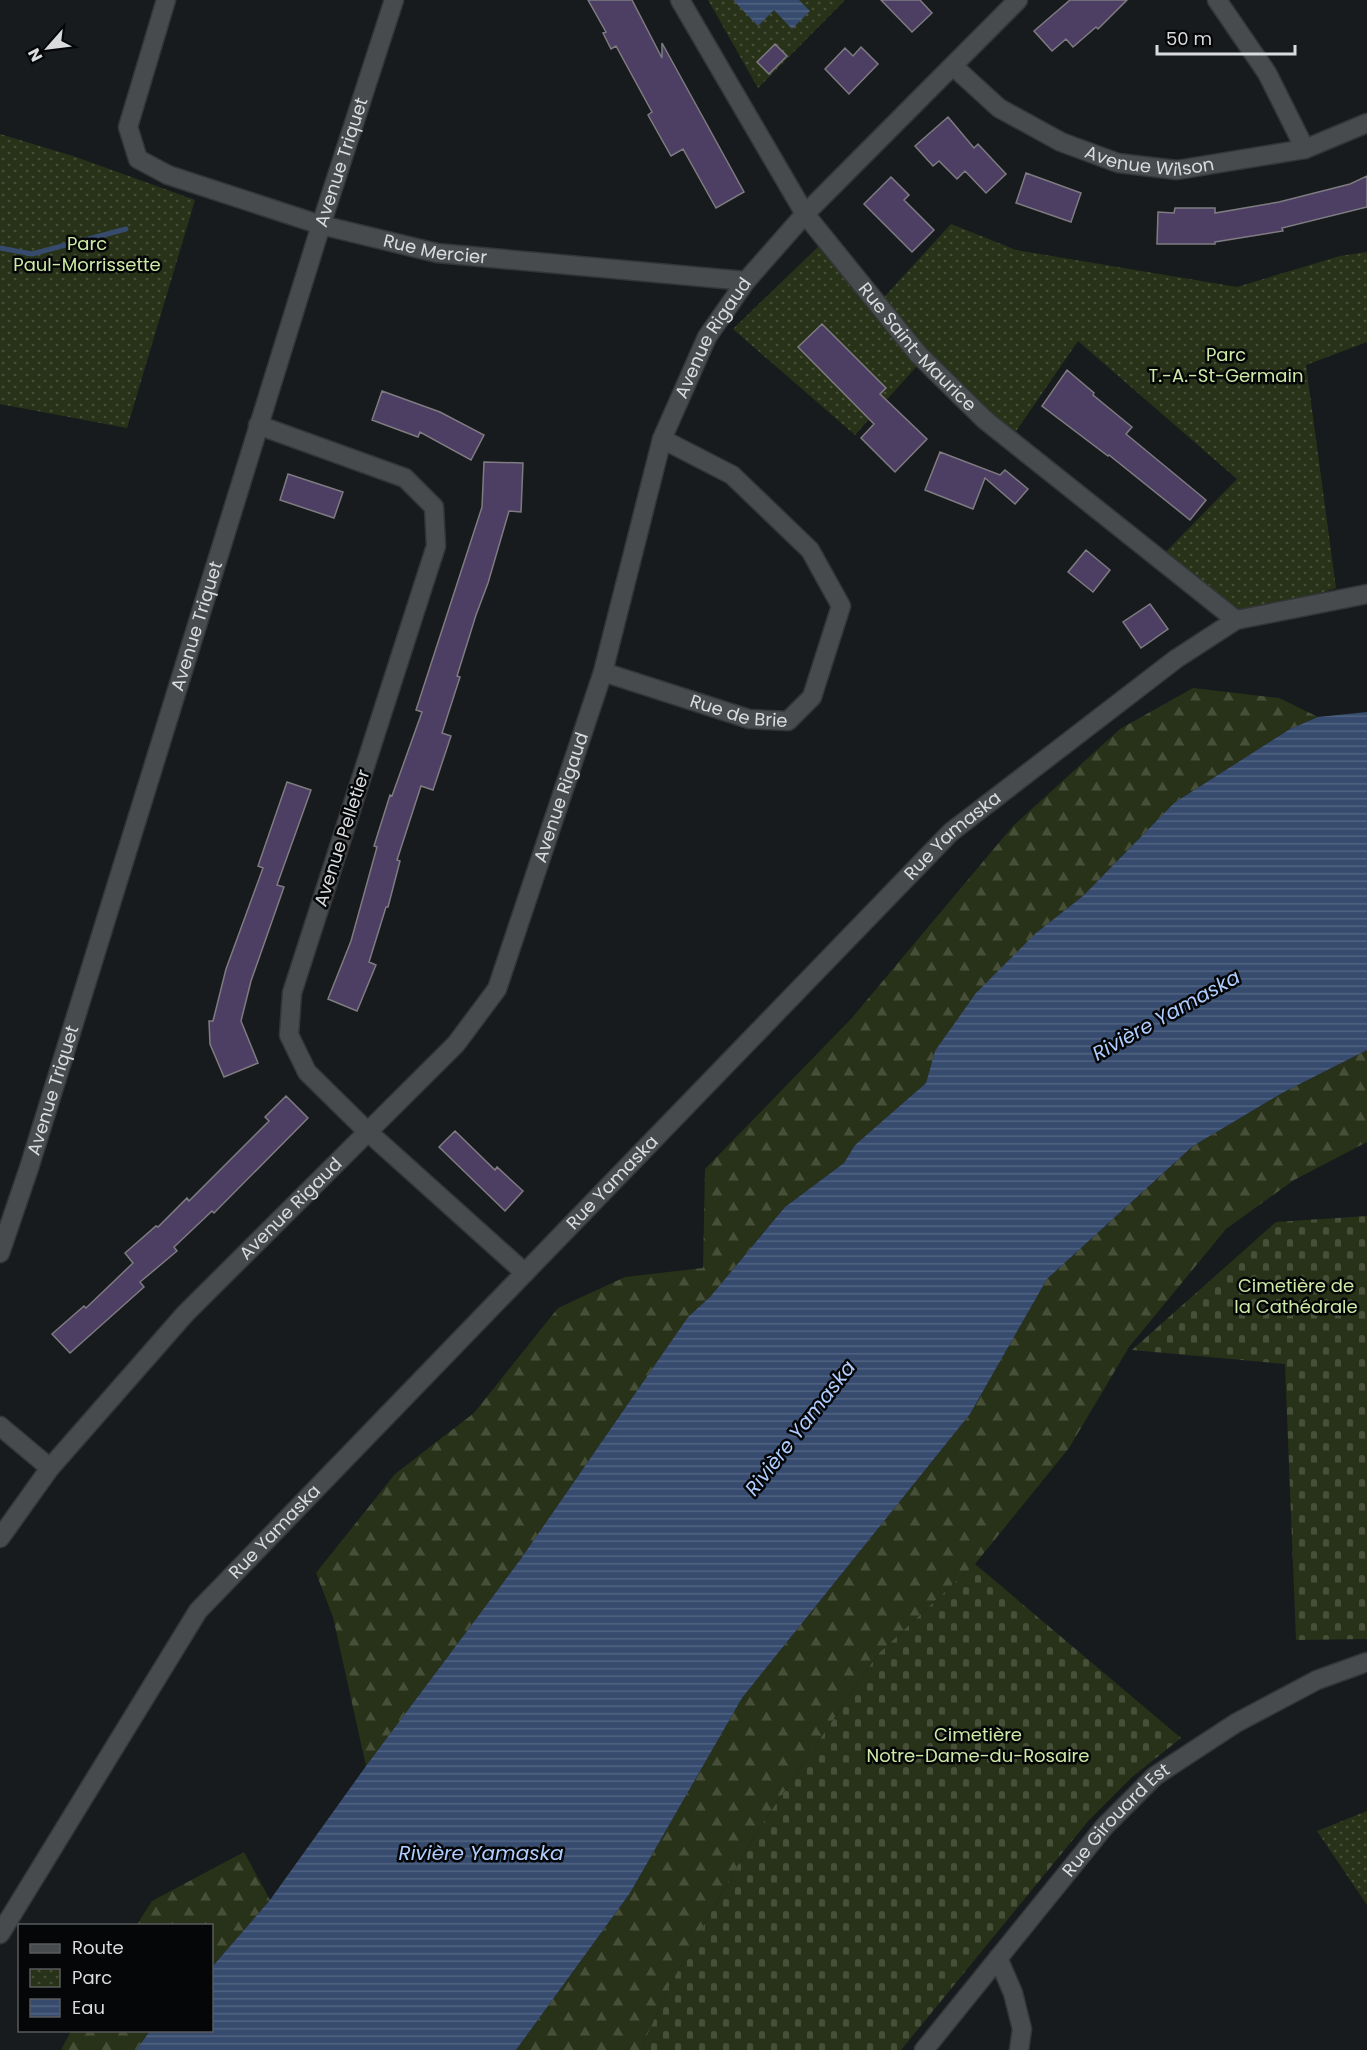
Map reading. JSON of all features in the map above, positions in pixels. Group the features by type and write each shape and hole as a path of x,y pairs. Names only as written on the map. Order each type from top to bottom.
{"street":[{"name":"Rue Mercier","path":"166,0 128,127 138,159 168,175 321,225 437,253 746,280"},
{"name":"Avenue Triquet","path":"0,1253 36,1145 258,425 394,0"},
{"name":"Rue Saint-Maurice","path":"680,0 805,214 918,354 985,420 1236,620"},
{"name":"Avenue Rigaud","path":"0,1538 50,1468 185,1314 456,1044 497,989 603,672 662,439 707,337 746,280 805,214 1018,0"},
{"path":"1217,0 1267,73 1305,149"},
{"name":"Avenue Wilson","path":"953,66 999,108 1061,142 1118,163 1177,170 1305,149 1367,123"},
{"name":"Avenue Pelletier","path":"258,425 405,478 435,507 436,546 292,993 289,1035 307,1072 368,1131 525,1273"},
{"name":"Rue de Brie","path":"603,672 749,719 788,721 812,697 841,606 810,550 732,475 662,439"},
{"name":"Rue Yamaska","path":"0,1934 198,1611 951,832 1176,659 1236,620 1367,594"},
{"path":"0,1426 50,1468"},
{"name":"Rue Girouard Est","path":"924,2050 1105,1826 1155,1776 1236,1723 1317,1680 1367,1662"},
{"path":"998,1958 1013,1993 1022,2029 1019,2050"}],"green space":[{"path":"708,0 845,0 758,88"},
{"name":"Parc Paul-Morrissette","path":"0,134 76,157 195,200 127,428 0,404"},
{"name":"Parc T.-A.-St-Germain","path":"951,224 1016,250 1237,287 1340,256 1367,252 1367,342 1306,365 1336,588 1236,620 1159,559 1237,479 1078,341 1012,437 926,356 855,435 733,329 820,245 876,306"},
{"path":"1193,688 1279,698 1318,717 1290,729 1174,803 1083,896 1036,933 935,1051 926,1083 855,1145 844,1163 785,1207 710,1297 688,1317 520,1560 366,1766 333,1617 316,1573 395,1474 474,1413 558,1308 625,1277 703,1268 705,1169 851,1019 1013,826 1120,729"},
{"path":"1367,1050 1367,1142 1294,1180 1226,1229 1129,1347 1069,1448 975,1564 878,1654 756,1833 666,1992 641,2050 516,2050 630,1893 742,1698 970,1414 1047,1279 1193,1146 1284,1092"},
{"name":"Cimetière de la Cathédrale","path":"1367,1216 1367,1639 1296,1640 1285,1364 1132,1350 1276,1222"},
{"name":"Cimetière Notre-Dame-du-Rosaire","path":"975,1564 1181,1738 1132,1777 1089,1820 901,2050 641,2050 666,1992 756,1833 878,1654"},
{"path":"1367,1811 1367,1905 1317,1831"},
{"path":"244,1852 270,1900 213,1966 213,1924 137,1924 152,1901"},
{"path":"70,2032 149,2032 136,2050 61,2050"}],"water":[{"path":"733,0 799,0 810,11 792,29 774,10 758,26"},
{"name":"Rivière Yamaska","path":"1367,712 1367,1050 1284,1092 1193,1146 1047,1279 970,1414 742,1698 630,1893 516,2050 136,2050 149,2032 213,2032 213,1966 270,1900 366,1766 520,1560 688,1317 710,1297 785,1207 844,1163 855,1145 926,1083 935,1051 976,993 1036,933 1083,896 1174,803 1290,729 1318,717"}],"building":[{"path":"588,0 632,0 662,58 662,43 744,192 716,208 683,149 671,156 648,115 652,112 616,46 611,49 603,33 606,32"},
{"path":"881,0 920,0 932,13 912,32"},
{"path":"1070,0 1127,0 1098,29 1096,27 1073,47 1066,39 1052,51 1034,31"},
{"path":"775,44 787,56 769,74 757,62"},
{"path":"861,47 878,64 849,94 825,69 845,48 853,56"},
{"path":"948,117 974,148 978,144 1006,174 986,193 965,171 957,179 939,161 933,166 915,146"},
{"path":"1026,173 1081,193 1071,222 1016,203"},
{"path":"1367,176 1367,207 1282,228 1283,231 1215,242 1215,244 1157,244 1158,212 1174,213 1175,208 1215,208 1215,213 1279,202 1350,184"},
{"path":"891,177 909,195 904,200 934,230 912,252 864,204"},
{"path":"822,324 886,388 880,394 927,439 895,472 861,438 874,424 798,347"},
{"path":"1067,370 1132,427 1126,434 1206,500 1190,520 1109,455 1042,406"},
{"path":"382,391 440,412 484,435 471,460 420,432 418,437 372,420"},
{"path":"940,452 1000,475 1005,470 1028,489 1015,504 985,478 973,509 925,490"},
{"path":"484,462 523,463 521,512 509,511 457,676 460,677 442,733 451,736 433,790 421,786 397,860 400,861 388,907 386,907 369,962 376,965 357,1011 328,999 351,941 377,847 374,846 390,795 392,796 422,712 416,710 482,507"},
{"path":"288,474 343,492 334,518 280,500"},
{"path":"1086,550 1110,570 1093,592 1068,572"},
{"path":"1150,604 1168,629 1141,648 1123,622"},
{"path":"287,782 311,790 277,885 284,887 251,981 241,1021 258,1063 224,1077 210,1044 209,1021 213,1021 226,969 263,868 258,866"},
{"path":"286,1096 308,1118 214,1213 212,1211 174,1247 177,1251 140,1282 144,1287 70,1353 52,1334 84,1306 86,1308 133,1263 125,1253 156,1226 158,1227 187,1198 189,1201 269,1121 265,1117"},
{"path":"455,1131 495,1170 497,1167 523,1191 505,1211 439,1147"}],"waterway":[{"path":"0,248 32,254 126,229"}]}
